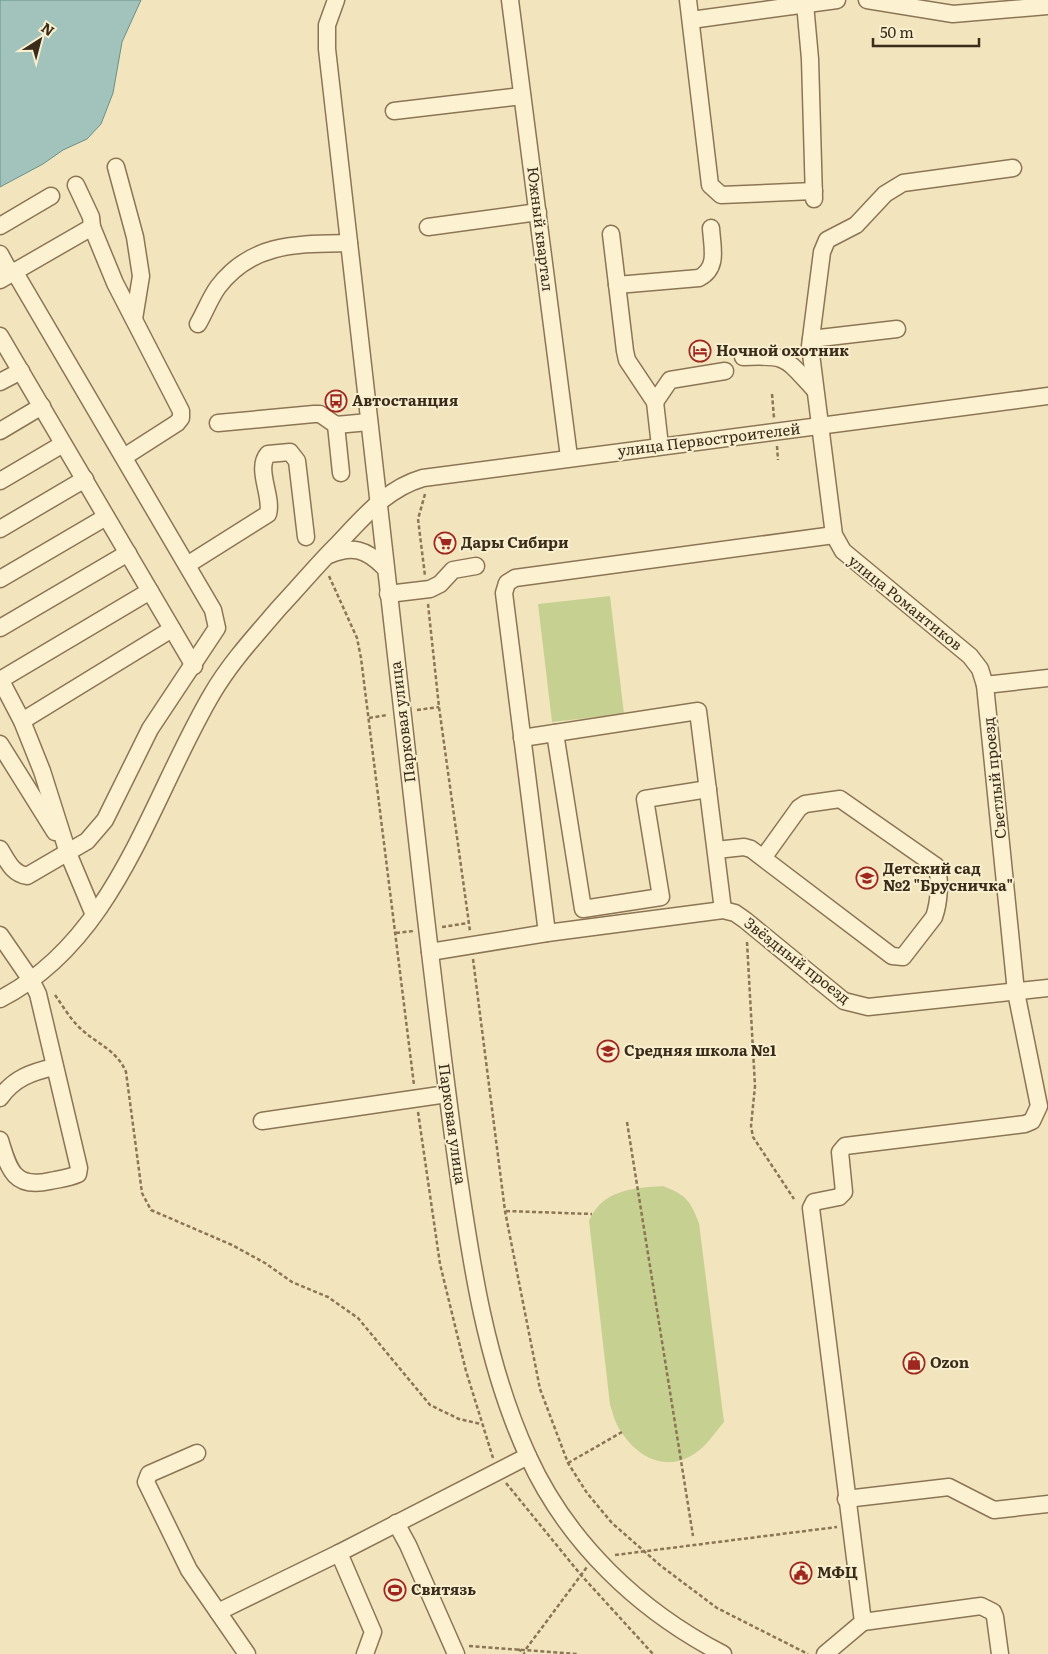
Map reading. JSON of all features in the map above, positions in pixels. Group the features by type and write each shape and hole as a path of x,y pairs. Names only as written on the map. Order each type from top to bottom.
{"street":[{"name":"Парковая улица","path":"336,0 327,25 327,49 384,567 447,1094 464,1213 478,1293 495,1366 528,1456 560,1511 600,1562 645,1604 687,1634 723,1654"},
{"name":"Южный квартал","path":"510,0 569,457"},
{"path":"688,0 710,185 721,195 814,195 810,59 805,4"},
{"path":"691,20 837,0"},
{"path":"867,0 953,14 1039,4"},
{"path":"394,111 522,96"},
{"path":"116,167 135,237 141,276 134,319"},
{"name":"улица Романтиков","path":"985,684 980,669 970,656 843,552 834,535 814,389 811,339 822,252 827,240 856,225 885,194 903,183 1013,168"},
{"path":"76,184 91,217 92,227 115,282 180,411 181,418 177,423 124,457"},
{"path":"0,226 50,196"},
{"path":"428,227 538,212"},
{"path":"7,276 92,227"},
{"path":"617,285 699,278 705,275 713,262 711,228"},
{"path":"611,234 627,360 655,402 660,446"},
{"path":"198,324 218,287 246,261 261,252 283,246 349,243"},
{"path":"0,254 7,276 124,457 217,619 217,628 146,737 105,820 87,841 27,876 19,874 12,869 0,849"},
{"path":"115,282 141,276"},
{"path":"811,339 896,329"},
{"path":"0,336 194,666"},
{"path":"743,357 774,356 784,358 814,389"},
{"path":"0,382 21,370"},
{"path":"655,402 670,380 725,371"},
{"name":"улица Первостроителей","path":"0,999 31,980 61,955 94,916 125,863 213,692 238,657 326,556 377,503 397,488 423,478 569,457 1048,396"},
{"path":"0,431 42,406"},
{"path":"218,423 314,414 320,414 336,425 369,422"},
{"path":"336,425 341,473"},
{"path":"0,481 64,444"},
{"path":"187,565 268,514 270,507 263,464 268,454 290,452 297,461 306,537"},
{"path":"0,529 85,480"},
{"path":"0,579 106,517"},
{"path":"547,933 504,593 507,583 515,578 834,535"},
{"path":"326,556 353,548 365,551 384,567"},
{"path":"0,628 128,553"},
{"path":"388,594 426,589 440,584 453,570 476,566"},
{"path":"94,916 68,853 42,771 22,721 0,679 150,591"},
{"path":"22,721 172,629"},
{"path":"985,684 1048,678"},
{"name":"Светлый проезд","path":"846,1499 810,1208 814,1202 839,1197 844,1192 840,1152 845,1146 1025,1124 1032,1121 1038,1106 1041,1077 1016,992 985,684"},
{"path":"430,952 547,933 723,910 698,711 522,738"},
{"path":"555,733 583,910 661,897 645,799 708,789"},
{"path":"0,744 68,853"},
{"path":"716,850 744,847 762,858 892,956 903,957 934,917 938,872 936,866 840,799 805,804 799,808 762,858"},
{"name":"Звёздный проезд","path":"723,910 734,913 745,920 844,1001 854,1005 868,1007 1048,988"},
{"path":"0,935 31,980 43,1012 54,1067 79,1168 78,1174 35,1185 28,1184 14,1174 0,1140"},
{"path":"0,1098 12,1084 23,1076 54,1067"},
{"path":"262,1121 447,1094"},
{"path":"197,1452 149,1474 146,1482 189,1570 247,1654"},
{"path":"218,1612 339,1553 528,1456"},
{"path":"863,1622 846,1499 949,1487 994,1510 1048,1504"},
{"path":"396,1523 408,1544 454,1650"},
{"path":"339,1553 373,1632 365,1654"},
{"path":"825,1654 863,1622 981,1606 993,1612 995,1617 1000,1654"}],"path":[{"path":"425,494 418,519 439,707 506,1211 540,1389 568,1463 587,1493 612,1523 642,1550 717,1608 808,1654"},
{"path":"748,942 755,1086 751,1126 753,1137 794,1199"},
{"path":"54,994 74,1023 104,1045 122,1063 126,1072 142,1193 151,1210 232,1245 265,1263 292,1282 328,1296 358,1318 430,1405 459,1419 482,1424"},
{"path":"627,1122 693,1536"},
{"path":"506,1211 592,1214"},
{"path":"568,1463 622,1432"},
{"path":"526,1649 587,1567 616,1555 642,1550 839,1526"},
{"path":"518,1649 524,1654"},
{"path":"454,1650 526,1649 577,1654"}],"green space":[{"path":"610,596 624,714 552,722 538,604"},
{"path":"663,1186 677,1192 686,1199 699,1223 724,1422 704,1446 693,1455 670,1462 658,1461 647,1457 637,1450 620,1430 614,1418 610,1405 589,1221 602,1203 610,1197 629,1190"}],"water":[{"path":"0,0 141,0 122,42 113,93 101,124 87,139 63,150 43,164 0,187"}],"place":[{"name":"Ночной охотник","path":"700,351"},
{"name":"Автостанция","path":"336,401"},
{"name":"Дары Сибири","path":"445,543"},
{"name":"Детский сад №2 \"Брусничка\"","path":"867,878"},
{"name":"Средняя школа №1","path":"608,1051"},
{"name":"Ozon","path":"914,1363"},
{"name":"МФЦ","path":"801,1573"},
{"name":"Свитязь","path":"395,1590"}]}
